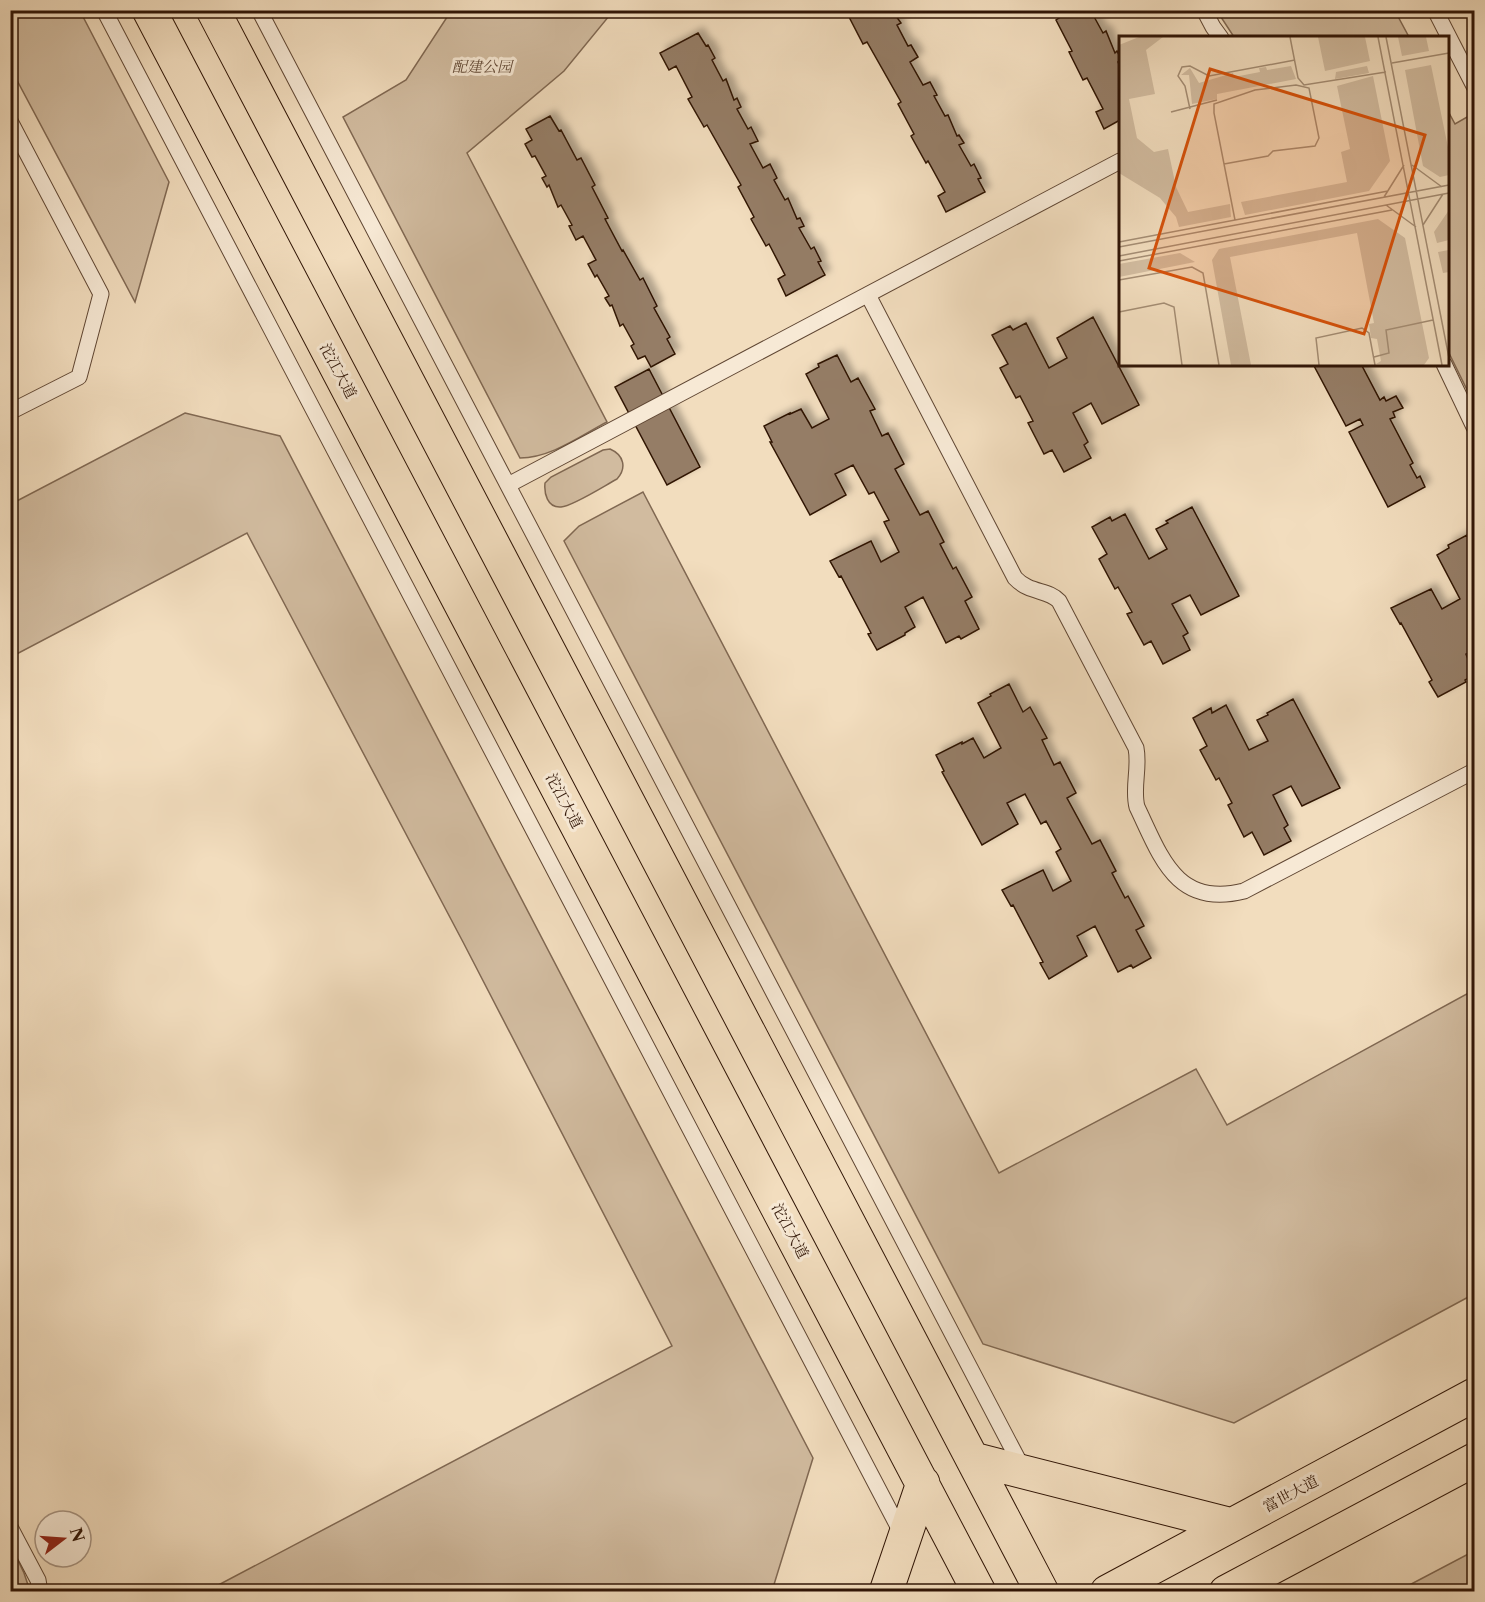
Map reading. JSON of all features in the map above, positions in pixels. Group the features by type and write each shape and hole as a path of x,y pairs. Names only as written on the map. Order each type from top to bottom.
{"highway":[{"name":"沱江大道","path":"149,10 979,1592"},
{"path":"213,10 1042,1592"},
{"name":"富世大道","path":"1107,1592 1474,1395"},
{"path":"973,1459 1232,1525"},
{"path":"1226,1592 1252,1584 1474,1460"},
{"path":"886,1592 922,1483"}],"lane":[{"path":"104,10 904,1537"},
{"path":"259,10 1025,1472"},
{"path":"1204,10 1217,34"},
{"path":"1435,10 1448,36"},
{"path":"1449,37 1474,86"},
{"path":"10,121 100,294 79,377 10,412"},
{"path":"508,485 1119,162"},
{"path":"868,295 1015,578 1027,588 1055,596 1059,601 1136,748 1138,757 1135,800 1137,807 1164,862 1181,882 1211,896 1226,896 1244,891 1474,771"},
{"path":"1445,366 1474,428"},
{"path":"10,1527 38,1580 40,1592"}],"green space":[{"path":"10,11 80,11 169,182 135,302 11,69"},
{"name":"配建公园","path":"451,11 620,11 609,16 564,71 467,153 607,422 565,445 532,457 520,458 343,117 406,80"},
{"path":"1217,11 1395,11 1408,36 1233,36"},
{"path":"1449,113 1455,124 1474,113 1474,404 1449,353"},
{"path":"185,413 280,436 813,1458 772,1591 207,1591 672,1346 463,942 247,533 11,657 11,504"},
{"path":"610,449 623,462 622,471 617,479 566,506 552,505 545,491 545,483 551,477 603,450"},
{"path":"643,492 999,1173 1196,1069 1227,1125 1474,990 1474,1294 1234,1423 983,1344 564,541 579,526"},
{"path":"11,1546 24,1573 30,1591 11,1591"},
{"path":"1474,1551 1474,1591 1398,1591"}],"building":[{"path":"850,10 891,10 894,17 896,16 901,23 897,25 908,46 911,45 918,57 910,62 923,85 930,82 937,95 934,96 945,116 948,115 957,136 959,135 964,143 959,145 971,166 974,164 985,192 946,212 938,196 945,192 911,136 914,134 898,104 901,102 867,42 863,44 848,15 852,14"},
{"path":"1055,10 1095,10 1092,13 1103,33 1106,31 1115,53 1117,51 1119,55 1119,121 1104,129 1096,112 1103,109 1087,78 1083,80 1069,52 1072,51 1056,20 1059,18"},
{"path":"698,33 715,58 712,60 723,81 726,79 734,100 737,98 741,107 737,109 748,129 751,127 758,141 750,144 763,168 770,164 777,178 774,180 785,200 788,198 797,219 800,218 804,226 799,228 811,249 814,247 821,261 818,262 825,275 786,296 778,279 785,275 769,244 766,246 751,219 754,217 738,187 741,185 707,125 704,127 688,99 692,97 676,66 669,70 660,53"},
{"path":"550,116 559,131 561,130 577,160 581,158 595,185 592,187 608,218 605,219 640,280 643,278 657,306 654,308 670,337 667,339 675,354 651,367 645,356 638,359 631,346 634,344 623,324 620,326 612,305 610,306 605,298 609,296 588,264 596,260 583,236 576,240 569,226 572,225 561,205 558,207 549,185 547,187 542,178 546,176 525,144 532,140 526,129"},
{"path":"1093,317 1139,405 1102,424 1091,403 1073,413 1088,442 1084,445 1091,458 1064,472 1052,450 1044,454 1028,423 1033,421 1020,396 1016,398 1000,368 1008,364 992,335 1010,326 1013,330 1026,323 1049,368 1067,358 1057,338"},
{"path":"837,355 851,382 858,378 875,409 870,411 882,436 888,433 904,464 895,469 920,515 928,511 944,542 940,544 953,569 956,567 972,597 965,601 979,629 961,639 959,636 946,643 923,597 905,607 915,627 877,650 868,634 871,633 841,576 839,577 830,561 871,541 881,562 899,552 884,522 889,520 874,492 869,494 853,465 835,474 846,495 810,515 770,442 772,442 764,426 790,413 801,409 812,428 829,419 806,374 819,367 818,364"},
{"path":"1314,366 1362,366 1380,400 1384,397 1386,401 1396,396 1403,408 1393,412 1395,417 1390,419 1413,463 1410,465 1417,478 1420,476 1425,487 1388,507 1349,432 1363,425 1360,419 1346,426"},
{"path":"649,369 700,467 667,485 615,387"},
{"path":"1192,507 1239,596 1201,615 1190,595 1172,604 1188,633 1183,636 1190,650 1163,664 1151,641 1144,645 1127,614 1132,612 1118,587 1115,589 1099,559 1107,554 1092,527 1110,517 1112,521 1125,514 1149,559 1167,549 1156,529"},
{"path":"1467,535 1474,550 1474,650 1466,654 1474,675 1465,680 1466,682 1438,697 1429,682 1432,680 1391,608 1431,589 1442,609 1460,599 1437,555 1449,548 1448,545"},
{"path":"1009,684 1023,712 1030,707 1047,738 1042,740 1054,765 1060,762 1076,793 1067,798 1092,844 1100,840 1116,871 1112,873 1125,898 1128,896 1144,926 1136,930 1151,958 1133,968 1131,965 1118,972 1095,926 1077,936 1087,956 1049,979 1040,963 1043,962 1013,905 1011,906 1002,890 1043,870 1053,891 1071,881 1056,852 1061,849 1046,821 1041,824 1025,794 1007,803 1018,824 982,845 942,772 944,771 936,755 962,742 962,744 973,738 984,758 1001,748 978,703"},
{"path":"1293,699 1340,788 1302,806 1291,786 1273,795 1288,825 1284,828 1291,841 1264,855 1252,832 1244,837 1228,805 1232,803 1219,778 1216,780 1200,750 1207,746 1193,718 1211,708 1212,713 1226,705 1249,750 1268,741 1257,720"}]}
